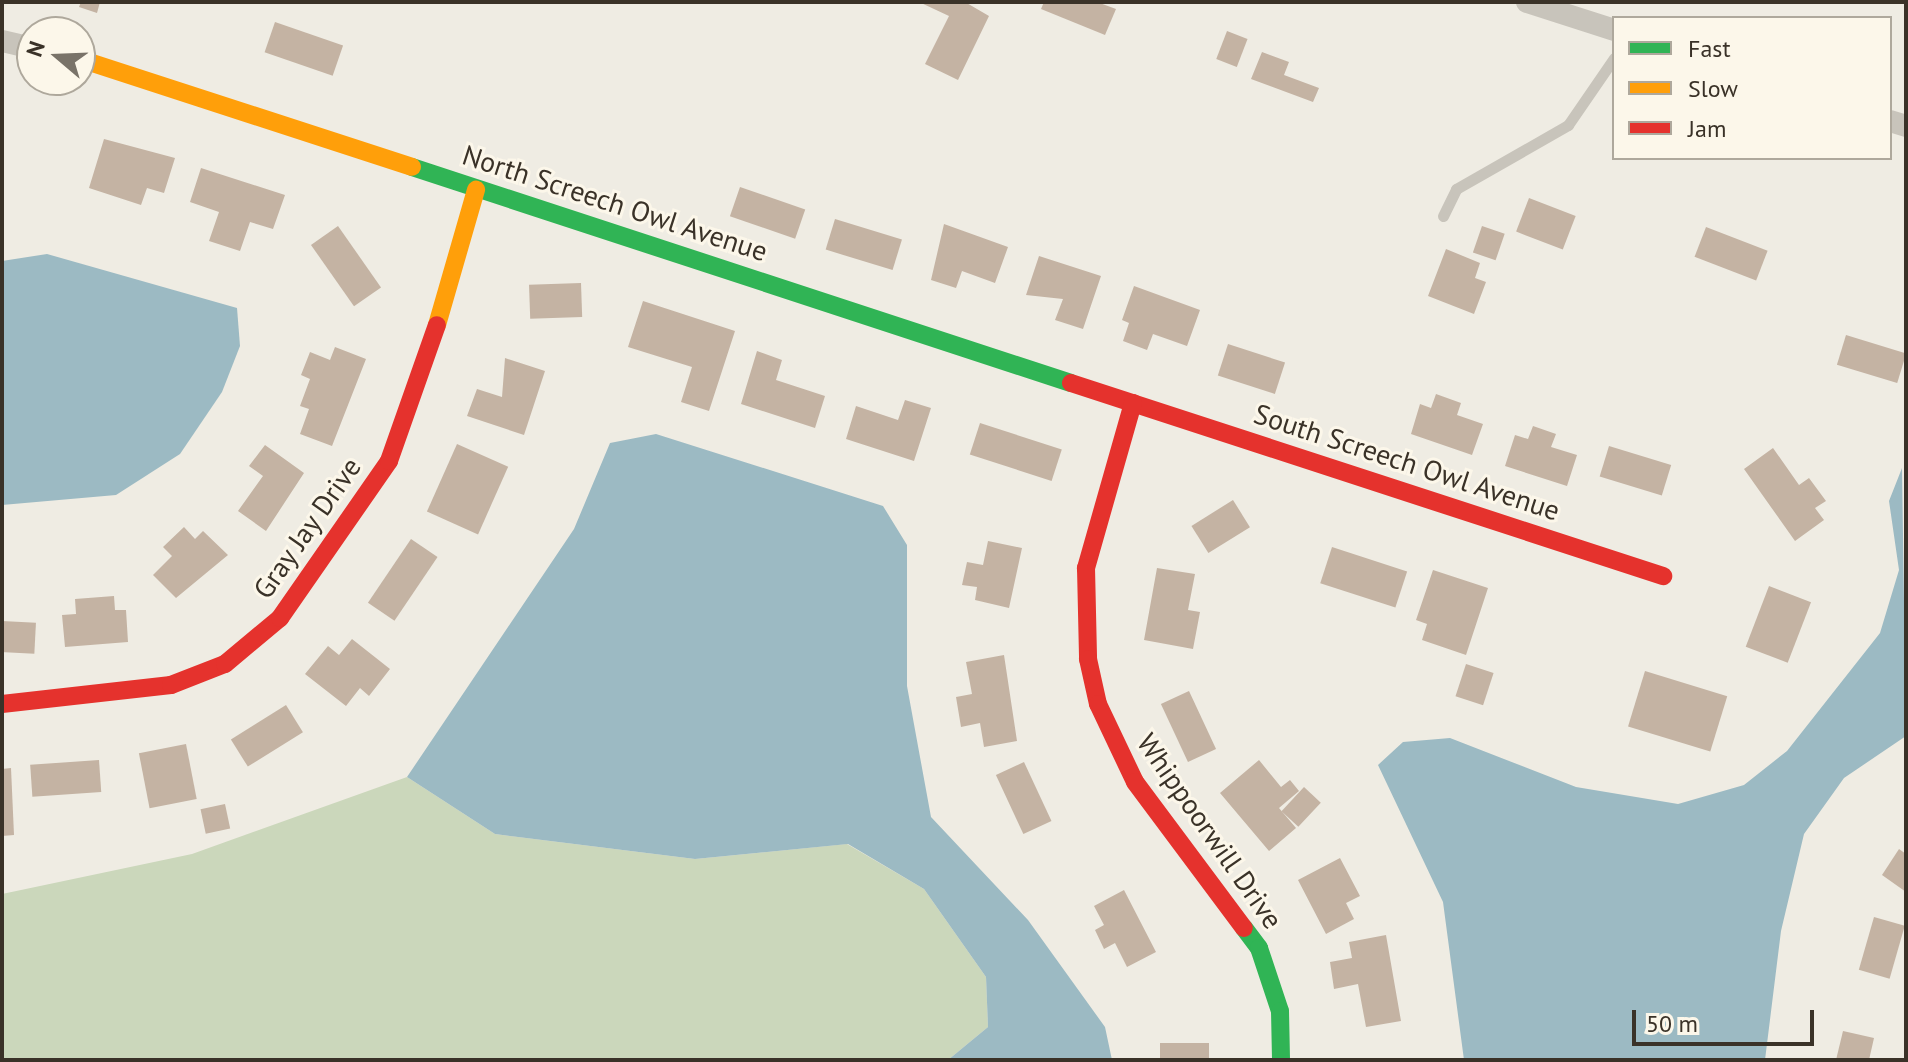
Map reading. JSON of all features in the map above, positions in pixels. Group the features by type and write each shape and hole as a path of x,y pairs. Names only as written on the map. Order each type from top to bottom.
{"street":[{"path":"1527,2 1612,29"},
{"name":"North Screech Owl Avenue","path":"96,64 1133,403"},
{"name":"Gray Jay Drive","path":"2,704 171,685 225,664 280,618 389,461 417,396 476,190"},
{"name":"South Screech Owl Avenue","path":"1133,403 1663,576"},
{"name":"Whippoorwill Drive","path":"1133,403 1086,568 1088,659 1098,704 1135,782 1259,948 1280,1011 1281,1060"}],"lane":[{"path":"1443,216 1456,189 1568,125 1612,61"}],"green space":[{"path":"407,777 495,834 695,859 847,844 924,889 986,977 988,1027 948,1060 2,1060 2,894 192,854"}],"water":[{"path":"47,254 237,308 240,346 222,392 180,454 116,495 2,505 2,261"},
{"path":"656,434 883,506 907,545 907,686 931,817 1028,920 1105,1027 1112,1060 948,1060 988,1027 986,977 924,889 848,844 695,859 495,834 407,777 574,529 610,443"},
{"path":"1902,468 1906,736 1844,778 1804,834 1781,931 1765,1060 1464,1060 1443,902 1378,765 1403,742 1450,738 1576,787 1678,804 1744,785 1787,751 1880,633 1899,570 1889,501"}],"building":[{"path":"81,2 100,2 97,13 79,7"},
{"path":"919,2 965,2 989,16 958,80 925,64 949,16"},
{"path":"1044,2 1097,2 1116,9 1105,35 1041,9"},
{"path":"275,22 343,45 333,76 265,52"},
{"path":"1227,31 1248,39 1237,67 1216,59"},
{"path":"1262,52 1289,62 1284,75 1319,88 1313,102 1251,79"},
{"path":"104,139 175,158 164,193 147,188 141,205 89,188"},
{"path":"201,168 285,195 273,229 250,222 240,251 209,241 219,212 190,202"},
{"path":"740,187 805,209 795,239 730,216"},
{"path":"1529,198 1576,216 1563,250 1516,232"},
{"path":"835,219 902,239 893,270 826,250"},
{"path":"944,224 1008,247 995,283 962,271 956,288 931,280"},
{"path":"338,226 381,287 354,306 311,245"},
{"path":"1482,226 1505,234 1496,260 1473,252"},
{"path":"1706,227 1768,251 1756,281 1695,257"},
{"path":"1446,249 1480,263 1475,278 1486,282 1474,314 1428,296"},
{"path":"1039,256 1101,276 1083,329 1055,320 1063,299 1026,295"},
{"path":"581,283 582,317 530,319 529,285"},
{"path":"1134,286 1200,310 1187,346 1153,334 1147,350 1123,341 1129,323 1122,320"},
{"path":"643,301 735,331 709,411 681,402 692,367 628,347"},
{"path":"1846,335 1906,353 1897,383 1837,365"},
{"path":"1228,344 1285,363 1275,394 1218,375"},
{"path":"335,347 366,359 332,446 300,434 309,409 300,406 310,379 301,375 310,352 330,360"},
{"path":"757,351 782,360 776,380 825,396 815,428 741,404"},
{"path":"505,358 545,371 524,435 467,416 477,389 502,397"},
{"path":"1436,394 1461,403 1457,415 1483,424 1472,455 1411,434 1420,404 1431,408"},
{"path":"905,400 931,408 914,461 846,439 856,406 898,420"},
{"path":"980,423 1062,450 1052,481 970,454"},
{"path":"1533,426 1556,434 1551,447 1577,455 1567,486 1505,466 1515,435 1528,439"},
{"path":"457,444 508,467 478,534 427,512"},
{"path":"265,445 304,473 266,531 238,511 263,476 249,466"},
{"path":"1609,446 1671,465 1662,496 1600,477"},
{"path":"1773,448 1799,485 1809,478 1826,501 1815,508 1824,520 1795,541 1744,469"},
{"path":"1233,500 1250,527 1208,553 1191,526"},
{"path":"184,527 195,539 203,531 228,555 176,598 153,575 172,556 163,547"},
{"path":"411,539 438,557 394,621 368,603"},
{"path":"988,541 1022,548 1009,608 975,600 977,587 962,585 967,562 983,565"},
{"path":"1332,547 1407,571 1395,608 1320,583"},
{"path":"1157,568 1195,574 1188,610 1200,612 1193,649 1144,640"},
{"path":"1433,570 1488,588 1466,655 1422,640 1427,624 1416,620"},
{"path":"1769,586 1811,602 1788,663 1746,647"},
{"path":"114,596 115,610 126,610 128,642 65,647 62,615 76,614 75,599"},
{"path":"2,621 36,623 34,654 2,652"},
{"path":"352,639 390,669 369,696 360,688 346,706 305,674 328,646 339,655"},
{"path":"1004,655 1017,741 984,747 980,723 961,727 956,697 972,694 966,662"},
{"path":"1466,664 1494,673 1483,705 1455,696"},
{"path":"1645,671 1727,696 1710,752 1628,726"},
{"path":"1189,691 1216,749 1188,762 1161,704"},
{"path":"286,705 303,732 248,767 231,739"},
{"path":"186,744 197,799 150,808 139,753"},
{"path":"99,760 101,792 32,797 30,765"},
{"path":"1259,760 1281,787 1290,780 1299,791 1279,808 1296,828 1269,851 1220,793"},
{"path":"1024,762 1051,821 1023,834 996,775"},
{"path":"11,768 14,835 2,836 2,769"},
{"path":"1304,787 1321,803 1298,827 1281,811"},
{"path":"225,804 230,828 206,834 201,809"},
{"path":"1899,849 1906,854 1906,892 1882,875"},
{"path":"1340,858 1360,896 1346,903 1354,919 1326,934 1298,880"},
{"path":"1124,890 1156,952 1127,967 1115,943 1104,949 1095,930 1104,925 1094,906"},
{"path":"1874,917 1905,926 1890,979 1859,970"},
{"path":"1386,935 1401,1021 1366,1027 1358,984 1334,989 1330,962 1352,958 1349,942"},
{"path":"1843,1031 1874,1038 1869,1060 1836,1060"},
{"path":"1160,1043 1209,1043 1209,1060 1160,1060"}],"traffic: fast":[{"path":"412,167 1071,383"},
{"path":"1244,928 1259,948 1280,1011 1281,1060"}],"traffic: slow":[{"path":"96,64 412,167"},
{"path":"437,325 476,190"}],"traffic: jam":[{"path":"2,704 171,685 225,664 280,618 389,461 437,325"},
{"path":"1071,383 1663,576"},
{"path":"1133,403 1086,568 1088,659 1098,704 1135,782 1244,928"}]}
